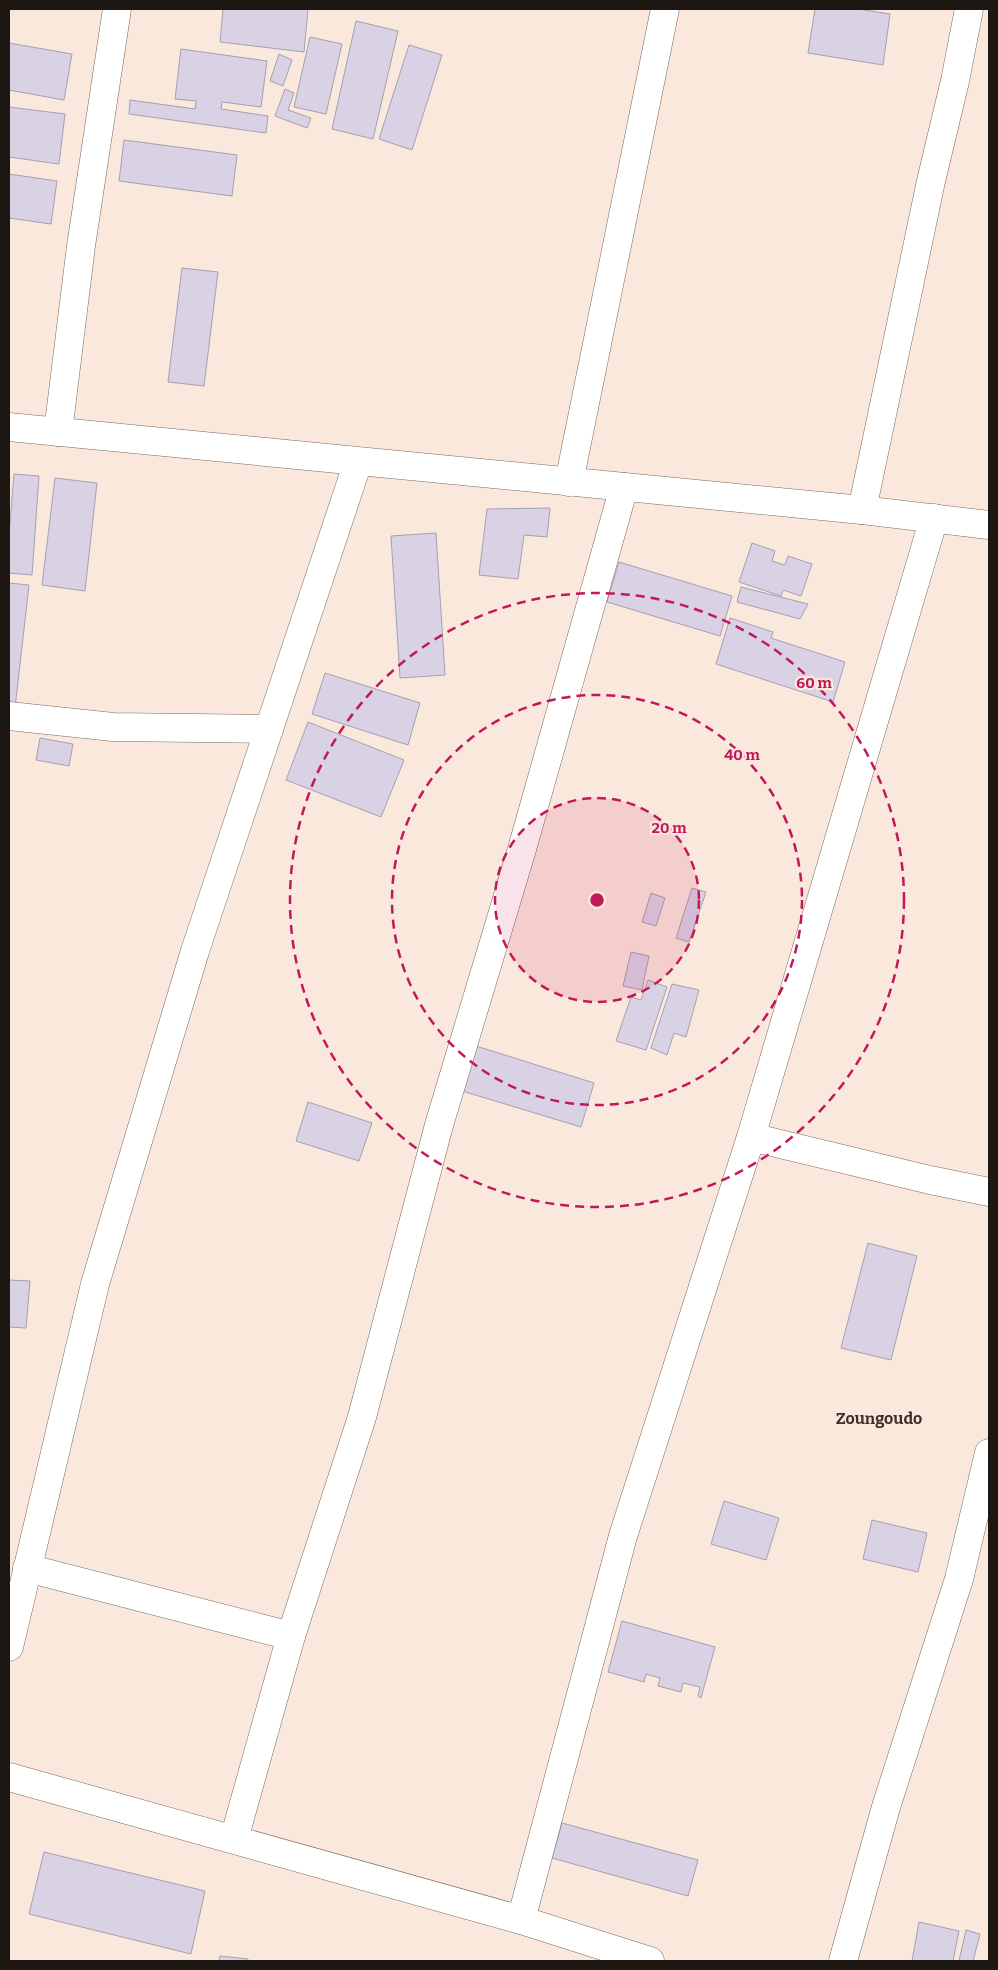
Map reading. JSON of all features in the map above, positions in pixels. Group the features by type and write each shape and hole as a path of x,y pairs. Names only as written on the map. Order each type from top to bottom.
{"street":[{"path":"58,432 81,246 117,9"},
{"path":"568,482 665,9"},
{"path":"862,510 930,181 955,82 969,9"},
{"path":"9,427 862,510 989,526"},
{"path":"9,1648 95,1284 195,951 358,462"},
{"path":"234,1840 291,1636 362,1417 439,1124 522,849 624,487"},
{"path":"521,1920 623,1536 751,1137 934,518"},
{"path":"9,716 113,727 269,729"},
{"path":"751,1137 989,1192"},
{"path":"844,1961 886,1807 959,1579 989,1453"},
{"path":"27,1568 291,1636"},
{"path":"9,1776 521,1920 650,1961"}],"building":[{"path":"223,9 308,9 304,52 220,42"},
{"path":"815,9 858,9 890,14 883,65 808,53"},
{"path":"356,21 398,31 373,139 332,129"},
{"path":"310,37 342,44 326,114 294,107"},
{"path":"9,43 72,54 64,100 9,90"},
{"path":"409,45 442,55 412,150 379,139"},
{"path":"181,49 267,61 261,107 222,102 221,109 268,116 266,133 129,114 130,100 195,109 196,101 175,99"},
{"path":"279,54 292,60 283,86 270,81"},
{"path":"285,89 294,93 288,110 311,118 307,128 275,116"},
{"path":"9,107 65,114 59,164 9,157"},
{"path":"124,140 237,155 232,196 119,181"},
{"path":"9,174 57,181 51,224 9,218"},
{"path":"182,268 218,272 204,386 168,382"},
{"path":"14,474 39,476 32,575 9,573 9,535"},
{"path":"55,478 97,483 85,591 42,585"},
{"path":"550,508 547,537 524,535 518,579 479,575 487,509"},
{"path":"436,533 445,675 400,678 391,536"},
{"path":"752,543 775,551 772,561 785,565 788,556 812,564 801,596 783,590 781,596 739,582"},
{"path":"619,562 732,596 720,636 607,602"},
{"path":"9,583 29,585 15,708 9,707"},
{"path":"741,587 808,604 800,619 737,602"},
{"path":"730,618 773,632 771,638 845,662 833,702 716,664"},
{"path":"325,673 420,703 408,745 312,714"},
{"path":"308,722 404,760 381,817 286,780"},
{"path":"40,738 73,744 69,766 36,760"},
{"path":"692,888 706,892 689,942 676,938"},
{"path":"651,893 665,898 656,926 642,922"},
{"path":"631,952 649,956 642,990 623,986"},
{"path":"648,980 667,987 646,1050 616,1041 631,997 641,1000"},
{"path":"672,984 699,990 686,1037 674,1033 667,1055 651,1048"},
{"path":"476,1046 594,1083 581,1127 462,1091"},
{"path":"308,1102 372,1123 359,1161 296,1141"},
{"path":"868,1243 917,1256 891,1360 841,1348"},
{"path":"9,1280 30,1281 26,1328 9,1327"},
{"path":"724,1501 779,1518 766,1560 711,1544"},
{"path":"872,1520 927,1533 918,1572 863,1559"},
{"path":"622,1621 715,1647 701,1698 698,1696 700,1687 683,1683 681,1692 658,1686 660,1678 646,1674 644,1682 608,1672"},
{"path":"562,1823 698,1860 688,1896 552,1858"},
{"path":"44,1852 205,1891 191,1954 29,1914"},
{"path":"919,1922 959,1931 953,1961 912,1961"},
{"path":"966,1930 980,1934 973,1961 959,1961"},
{"path":"220,1956 248,1959 248,1961 219,1961"}],"district":[{"name":"Zoungoudo","path":"879,1418"}]}
